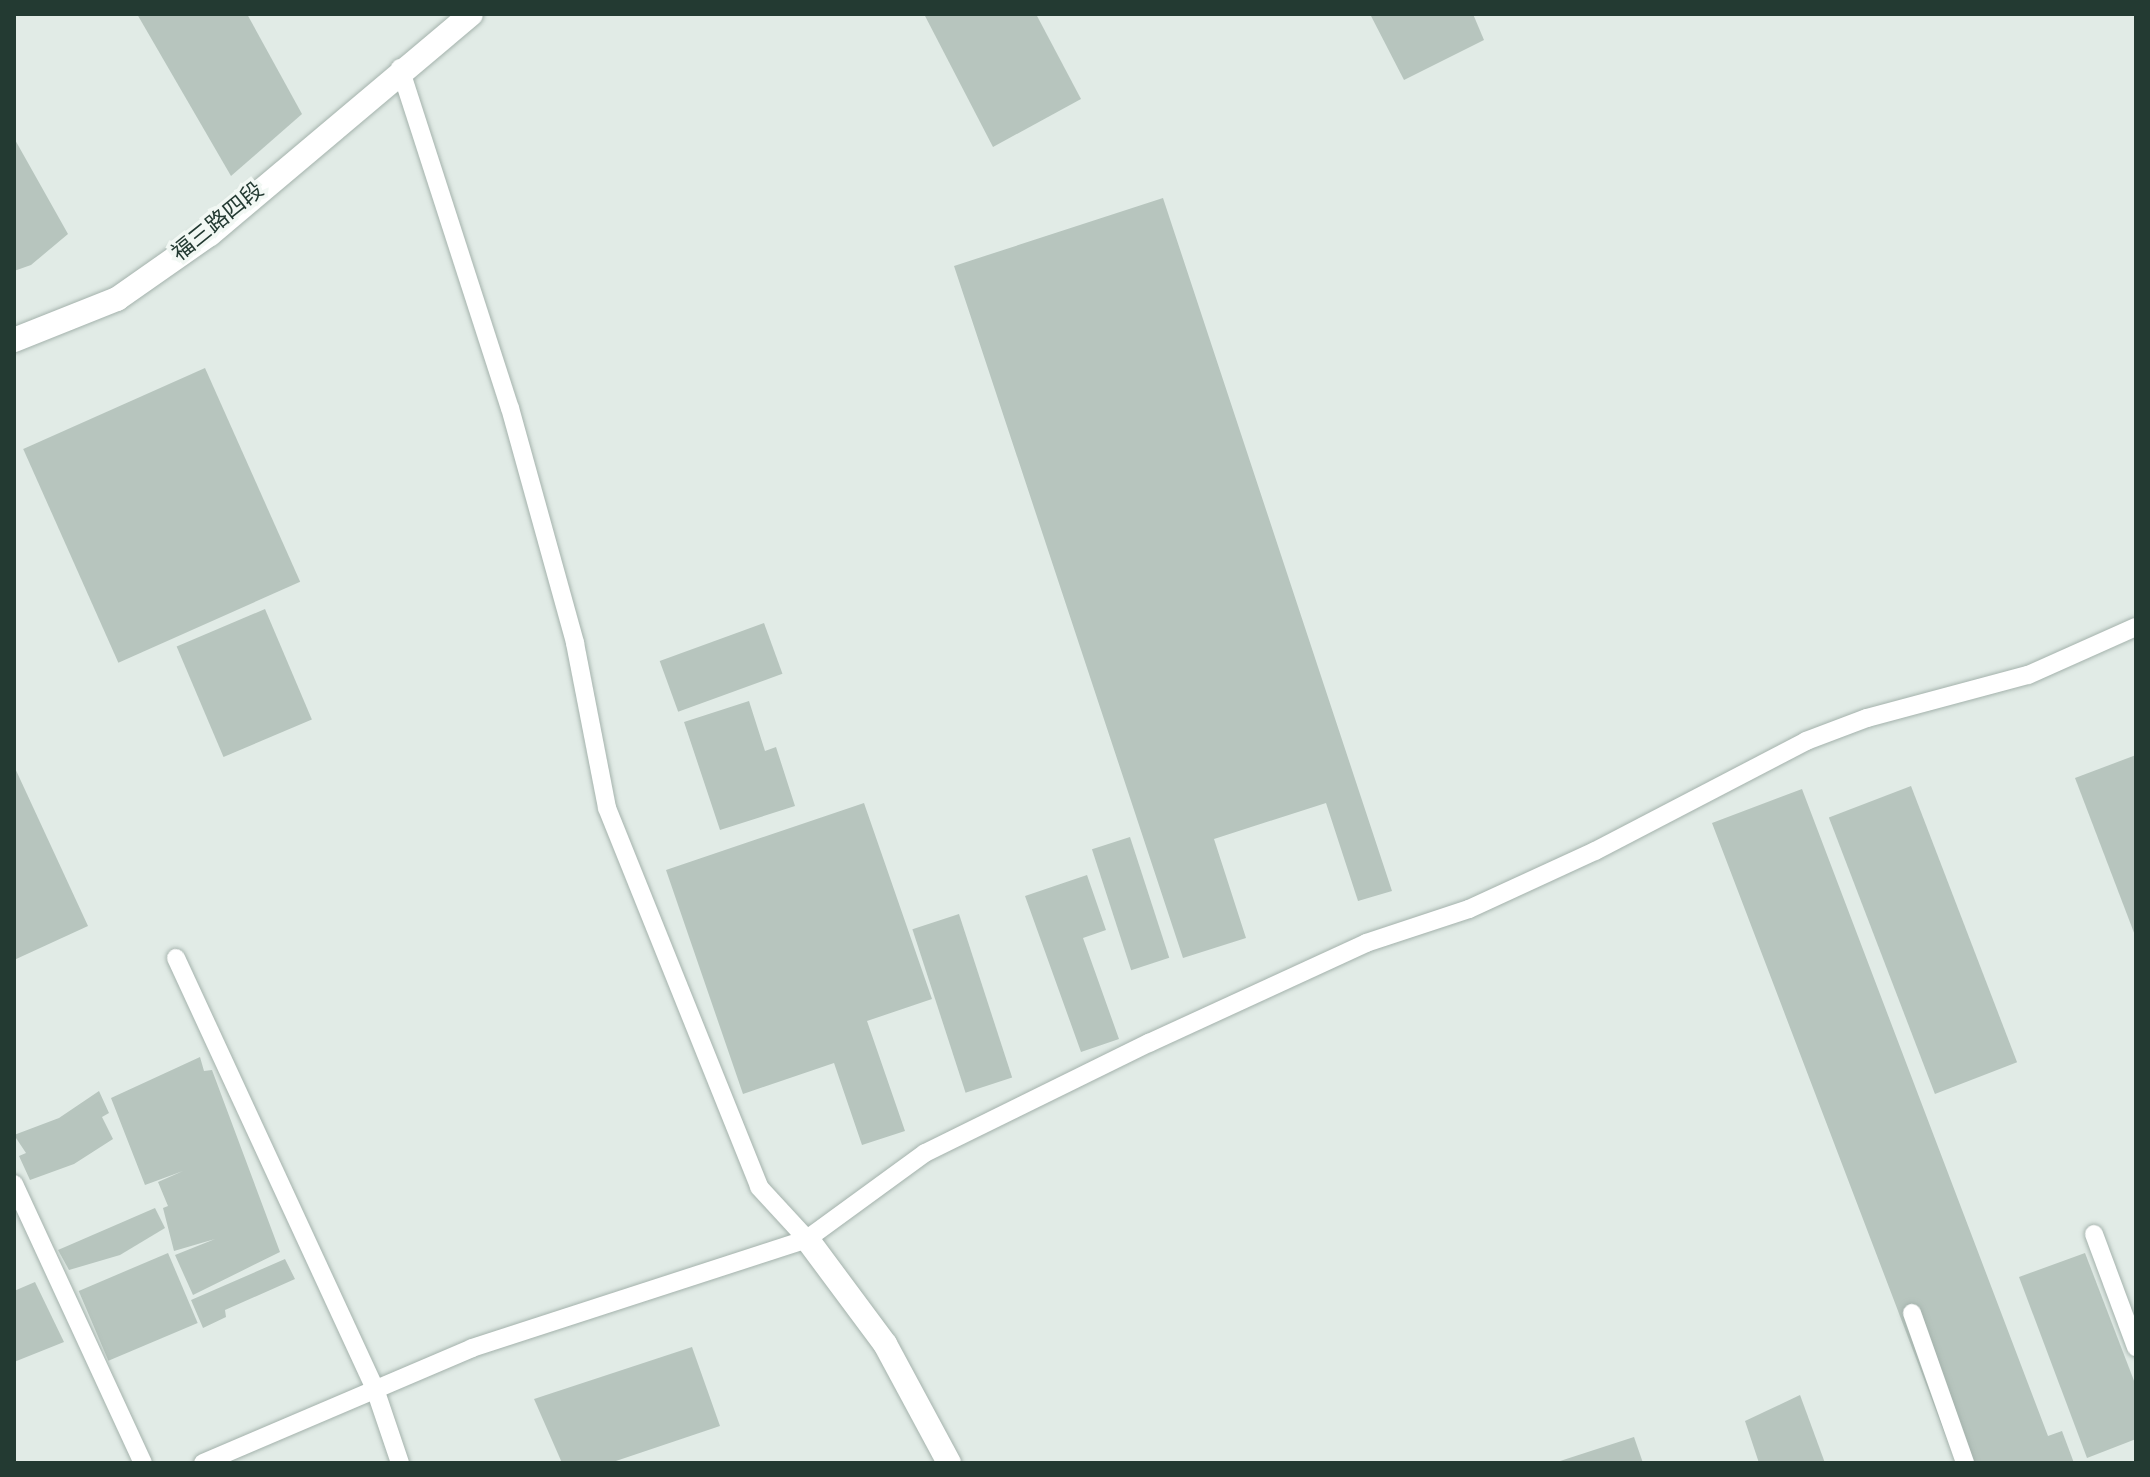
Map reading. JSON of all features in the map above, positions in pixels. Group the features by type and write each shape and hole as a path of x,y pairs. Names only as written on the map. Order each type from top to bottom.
{"street":[{"name":"福三路四段","path":"14,340 117,299 198,242 400,68 471,14"},
{"path":"807,1239 885,1344 949,1463"}],"lane":[{"path":"400,68 510,408 575,643 607,808 759,1187 807,1239"},
{"path":"203,1463 472,1348 807,1239 925,1153 1149,1043 1366,943 1469,909 1581,858 1806,741 1867,718 2028,675 2136,627"},
{"path":"176,958 375,1389 400,1463"},
{"path":"14,1184 143,1463"},
{"path":"2094,1234 2136,1347"},
{"path":"1912,1313 1965,1463"}],"building":[{"path":"137,14 247,14 302,114 231,176"},
{"path":"924,14 1036,14 1081,99 993,147"},
{"path":"1370,14 1473,14 1484,40 1404,80"},
{"path":"14,138 68,234 31,265 14,271"},
{"path":"1163,198 1392,891 1358,901 1326,803 1214,839 1246,938 1183,958 954,266"},
{"path":"205,368 300,582 118,663 23,449"},
{"path":"265,609 312,719 224,757 177,647"},
{"path":"764,623 782,674 678,712 660,661"},
{"path":"749,701 765,751 776,747 795,806 720,830 684,722"},
{"path":"2136,755 2136,938 2075,778"},
{"path":"14,766 88,926 14,960"},
{"path":"1911,786 2017,1062 1935,1094 1829,818"},
{"path":"1802,789 2048,1436 2062,1431 2074,1463 1956,1463 1712,823"},
{"path":"864,803 932,999 867,1021 905,1131 862,1145 834,1063 743,1094 666,870"},
{"path":"1130,837 1169,958 1131,970 1092,849"},
{"path":"1087,875 1106,930 1083,938 1119,1039 1081,1052 1025,896"},
{"path":"959,914 1012,1078 966,1093 912,929"},
{"path":"200,1057 204,1071 212,1070 280,1252 193,1295 175,1255 215,1239 174,1251 163,1208 168,1206 158,1182 183,1171 145,1185 111,1098"},
{"path":"99,1091 109,1113 102,1117 113,1139 74,1164 30,1180 19,1156 26,1153 14,1135 59,1118"},
{"path":"155,1208 165,1228 120,1255 69,1270 58,1250"},
{"path":"168,1253 198,1323 108,1361 79,1291"},
{"path":"2085,1253 2136,1386 2136,1439 2087,1458 2019,1277"},
{"path":"285,1259 295,1279 225,1310 226,1317 203,1328 191,1300"},
{"path":"35,1282 64,1342 14,1362 14,1291"},
{"path":"692,1347 720,1426 610,1463 562,1463 534,1399"},
{"path":"1800,1395 1825,1463 1759,1463 1745,1421"},
{"path":"1634,1437 1643,1463 1557,1463 1557,1462"}]}
